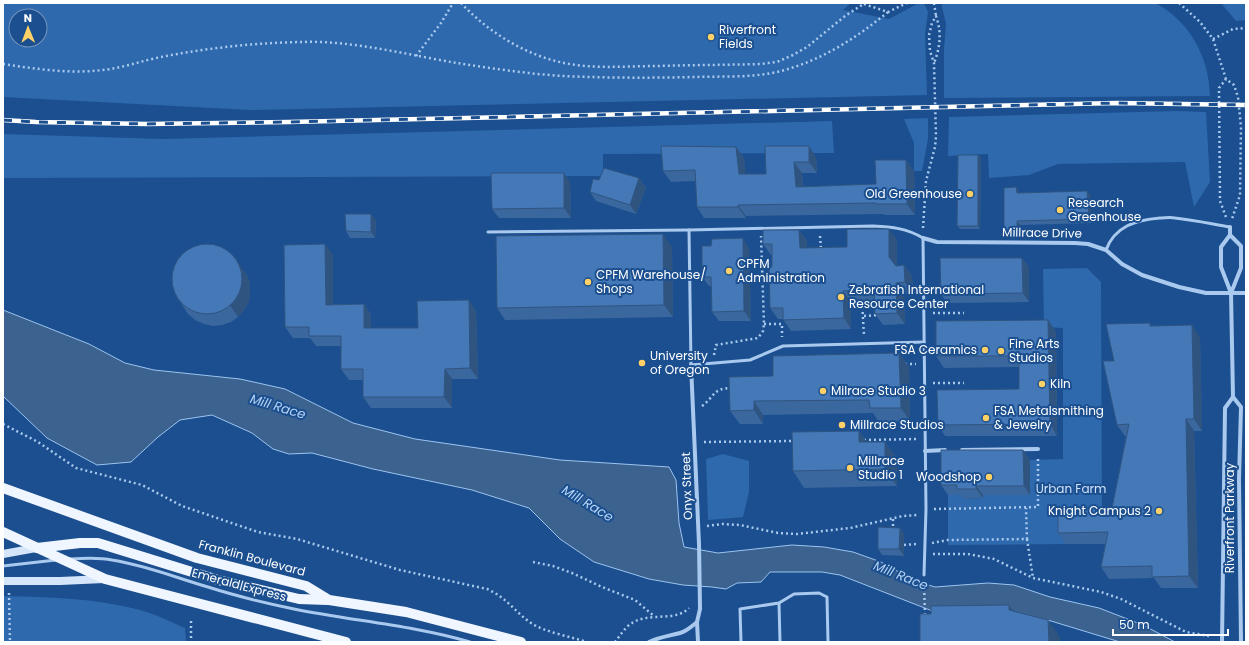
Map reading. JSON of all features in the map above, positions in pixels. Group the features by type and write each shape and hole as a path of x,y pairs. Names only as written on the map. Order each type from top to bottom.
{"main road":[{"name":"Franklin Boulevard","path":"3,488 197,558 306,586 329,600 406,612 521,642"},
{"path":"3,532 105,579 346,642"},
{"path":"3,554 80,542 98,543 218,580 299,599 329,600"},
{"path":"3,581 105,579"}],"street":[{"path":"1230,227 1230,236"},
{"name":"Riverfront Parkway","path":"1231,293 1241,268 1241,246 1230,236 1221,247 1221,267 1231,293 1233,397 1241,408 1239,479 1241,642"},
{"name":"Millrace Drive","path":"923,238 937,242 1088,244 1106,250 1122,264 1142,275 1179,287 1206,292 1246,293"},
{"name":"Onyx Street","path":"691,365 699,544 700,609 697,622 698,642"},
{"name":"Riverfront Parkway","path":"1222,642 1225,408 1233,397"},
{"path":"955,450 1038,449"},
{"path":"925,451 948,450"},
{"path":"649,642 668,635 680,633 697,622"}],"lane":[{"path":"1106,250 1110,241 1118,232 1127,226 1147,220 1174,217 1230,227"},
{"path":"488,232 761,229 873,226 899,228 914,232 923,238 925,382 924,439 926,509 924,575"},
{"name":"Onyx Street","path":"689,230 691,365"},
{"path":"691,365 750,360 783,346 924,342"},
{"name":"Emerald Express","path":"3,566 89,558 112,559 229,594 341,618 411,628 470,642"},
{"path":"741,642 740,609 779,603 794,594 819,593 827,597 828,642"},
{"path":"779,603 780,642"}],"path":[{"path":"416,56 441,23 453,3"},
{"path":"461,3 494,33 522,49 554,60 585,66 760,64 776,62 807,47 845,16 864,4 888,12"},
{"path":"3,64 41,70 76,72 105,70 241,44 304,42 343,44 524,73 563,76 654,78 759,75 785,70 834,50 862,33 888,12 907,3"},
{"path":"934,3 936,16 940,26 938,52 934,63"},
{"path":"1178,3 1200,22 1213,39 1226,79 1234,85 1238,97 1241,127 1240,195 1230,227"},
{"path":"923,238 923,210 926,181 936,136 934,63 930,51 929,35 932,23 936,16"},
{"path":"1213,39 1234,29 1246,28"},
{"path":"1226,79 1219,88 1220,201 1230,227"},
{"path":"820,227 821,249"},
{"path":"712,363 716,345 758,338 763,331 761,229"},
{"path":"862,302 865,343"},
{"path":"924,313 964,313"},
{"path":"864,316 882,315"},
{"path":"764,324 782,324 783,346"},
{"path":"901,364 924,364"},
{"path":"925,382 964,383"},
{"path":"693,412 706,403 716,391 725,388 738,388"},
{"path":"3,424 38,442 76,468 142,485 182,506 258,532 297,539 400,570 497,593 532,624 588,642"},
{"path":"863,440 924,439"},
{"path":"695,442 799,441"},
{"path":"926,509 1038,507 1038,449"},
{"path":"1026,508 1027,539 1033,578"},
{"path":"698,527 722,524 740,525 778,533 797,534 850,528 903,516 925,515"},
{"path":"893,519 893,534"},
{"path":"925,544 948,540 1027,539"},
{"path":"925,554 968,554 994,559 1033,578 1101,592 1121,599 1186,632 1209,636"},
{"path":"533,562 553,566 572,573 602,588 635,600 654,616"},
{"path":"924,575 925,619"},
{"path":"9,591 10,642"},
{"path":"615,642 633,622 654,616 679,615 685,613 689,608"},
{"path":"191,621 191,642"}],"green space":[{"path":"3,3 851,3 843,10 889,19 917,4 924,3 928,12 925,34 927,95 251,110 3,97"},
{"path":"941,3 1155,3 1178,20 1188,30 1201,54 1206,68 1210,96 944,98 944,49 946,24"},
{"path":"1221,3 1246,3 1246,20 1236,21"},
{"path":"1176,111 1206,112 1210,182 1194,207 1185,162 1058,164 1029,175 989,178 988,154 948,156 949,117"},
{"path":"928,118 928,139 922,171 914,171 914,143 904,119"},
{"path":"832,121 834,153 603,154 603,176 3,178 3,134 163,139"},
{"name":"Urban Farm","path":"1087,268 1101,282 1102,520 1066,544 948,545 948,495 964,495 964,499 983,498 983,495 1030,495 1030,460 1063,459 1063,328 1044,327 1043,269"},
{"path":"723,454 749,461 749,492 743,517 708,520 706,459"},
{"path":"3,596 89,601 140,610 185,628 186,642 3,642"}],"water":[{"name":"Mill Race","path":"3,310 89,344 125,363 154,370 240,379 285,389 353,423 415,439 560,460 669,467 676,480 679,523 684,547 718,553 792,545 824,547 853,552 881,562 915,581 935,587 988,583 1014,585 1050,597 1099,608 1143,625 1175,642 1120,642 1051,621 998,610 935,612 840,575 822,572 770,572 761,582 737,583 726,589 683,585 649,579 594,562 560,539 529,508 472,490 373,469 312,453 289,454 273,449 252,433 212,415 180,420 158,437 131,462 97,465 47,438 3,396"}],"building":[{"path":"661,146 736,147 739,174 766,174 765,146 809,146 809,162 794,162 796,187 876,184 875,160 906,160 907,204 876,203 697,207 695,170 663,171"},
{"name":"Old Greenhouse","path":"958,155 978,155 978,226 957,226"},
{"path":"604,168 639,178 630,205 590,192 593,179 599,180"},
{"path":"491,173 564,173 564,208 492,209"},
{"path":"1016,187 1017,193 1087,191 1089,219 1017,221 1017,230 1004,230 1004,188"},
{"path":"345,214 371,214 371,232 346,231"},
{"path":"847,229 889,229 889,257 896,266 904,265 905,282 896,283 897,313 875,314 874,290 843,291 844,318 783,320 783,308 770,308 769,267 772,267 772,244 763,244 763,230 799,230 800,248 847,247"},
{"name":"CPFM Warehouse/ Shops","path":"663,234 664,305 497,308 496,236"},
{"name":"CPFM Administration","path":"743,238 744,311 712,312 711,277 702,277 702,246 711,246 712,239"},
{"path":"207,244 220,247 232,254 239,266 242,279 239,292 232,304 220,311 207,314 194,311 182,304 175,292 172,279 175,266 182,254 194,247"},
{"path":"325,244 326,305 364,304 364,328 418,328 417,301 469,300 470,368 445,369 444,397 363,397 363,369 341,369 341,336 309,336 309,327 285,327 284,245"},
{"path":"940,258 1022,258 1023,293 941,294"},
{"path":"1048,320 1050,424 938,425 937,390 1019,389 1019,356 936,356 936,321"},
{"name":"Knight Campus 2","path":"1150,323 1150,326 1192,325 1194,419 1186,419 1189,576 1152,577 1152,566 1101,567 1108,532 1058,533 1058,508 1112,508 1129,424 1117,425 1103,361 1114,361 1106,324"},
{"path":"899,353 901,408 870,408 869,400 754,401 754,410 730,411 729,377 773,376 773,356"},
{"path":"859,431 859,442 885,442 885,469 793,471 792,432"},
{"name":"Woodshop","path":"941,450 1023,450 1024,486 976,486 976,489 957,489 957,485 941,485"},
{"path":"878,527 900,528 899,549 878,549"},
{"path":"1009,605 1009,610 1048,620 1049,642 920,642 920,614 931,614 931,606"}],"railway":[{"path":"3,120 147,124 1117,103 1246,105"}],"place":[{"name":"Riverfront Fields","path":"711,37"},
{"name":"Old Greenhouse","path":"970,194"},
{"name":"Research Greenhouse","path":"1060,210"},
{"name":"CPFM Administration","path":"729,271"},
{"name":"CPFM Warehouse/ Shops","path":"588,282"},
{"name":"Zebrafish International Resource Center","path":"841,297"},
{"name":"FSA Ceramics","path":"985,350"},
{"name":"Fine Arts Studios","path":"1001,351"},
{"name":"University of Oregon","path":"642,363"},
{"name":"Kiln","path":"1042,384"},
{"name":"Milrace Studio 3","path":"823,391"},
{"name":"FSA Metalsmithing & Jewelry","path":"986,418"},
{"name":"Millrace Studios","path":"842,425"},
{"name":"Millrace Studio 1","path":"850,468"},
{"name":"Woodshop","path":"989,477"},
{"name":"Knight Campus 2","path":"1159,511"}]}
